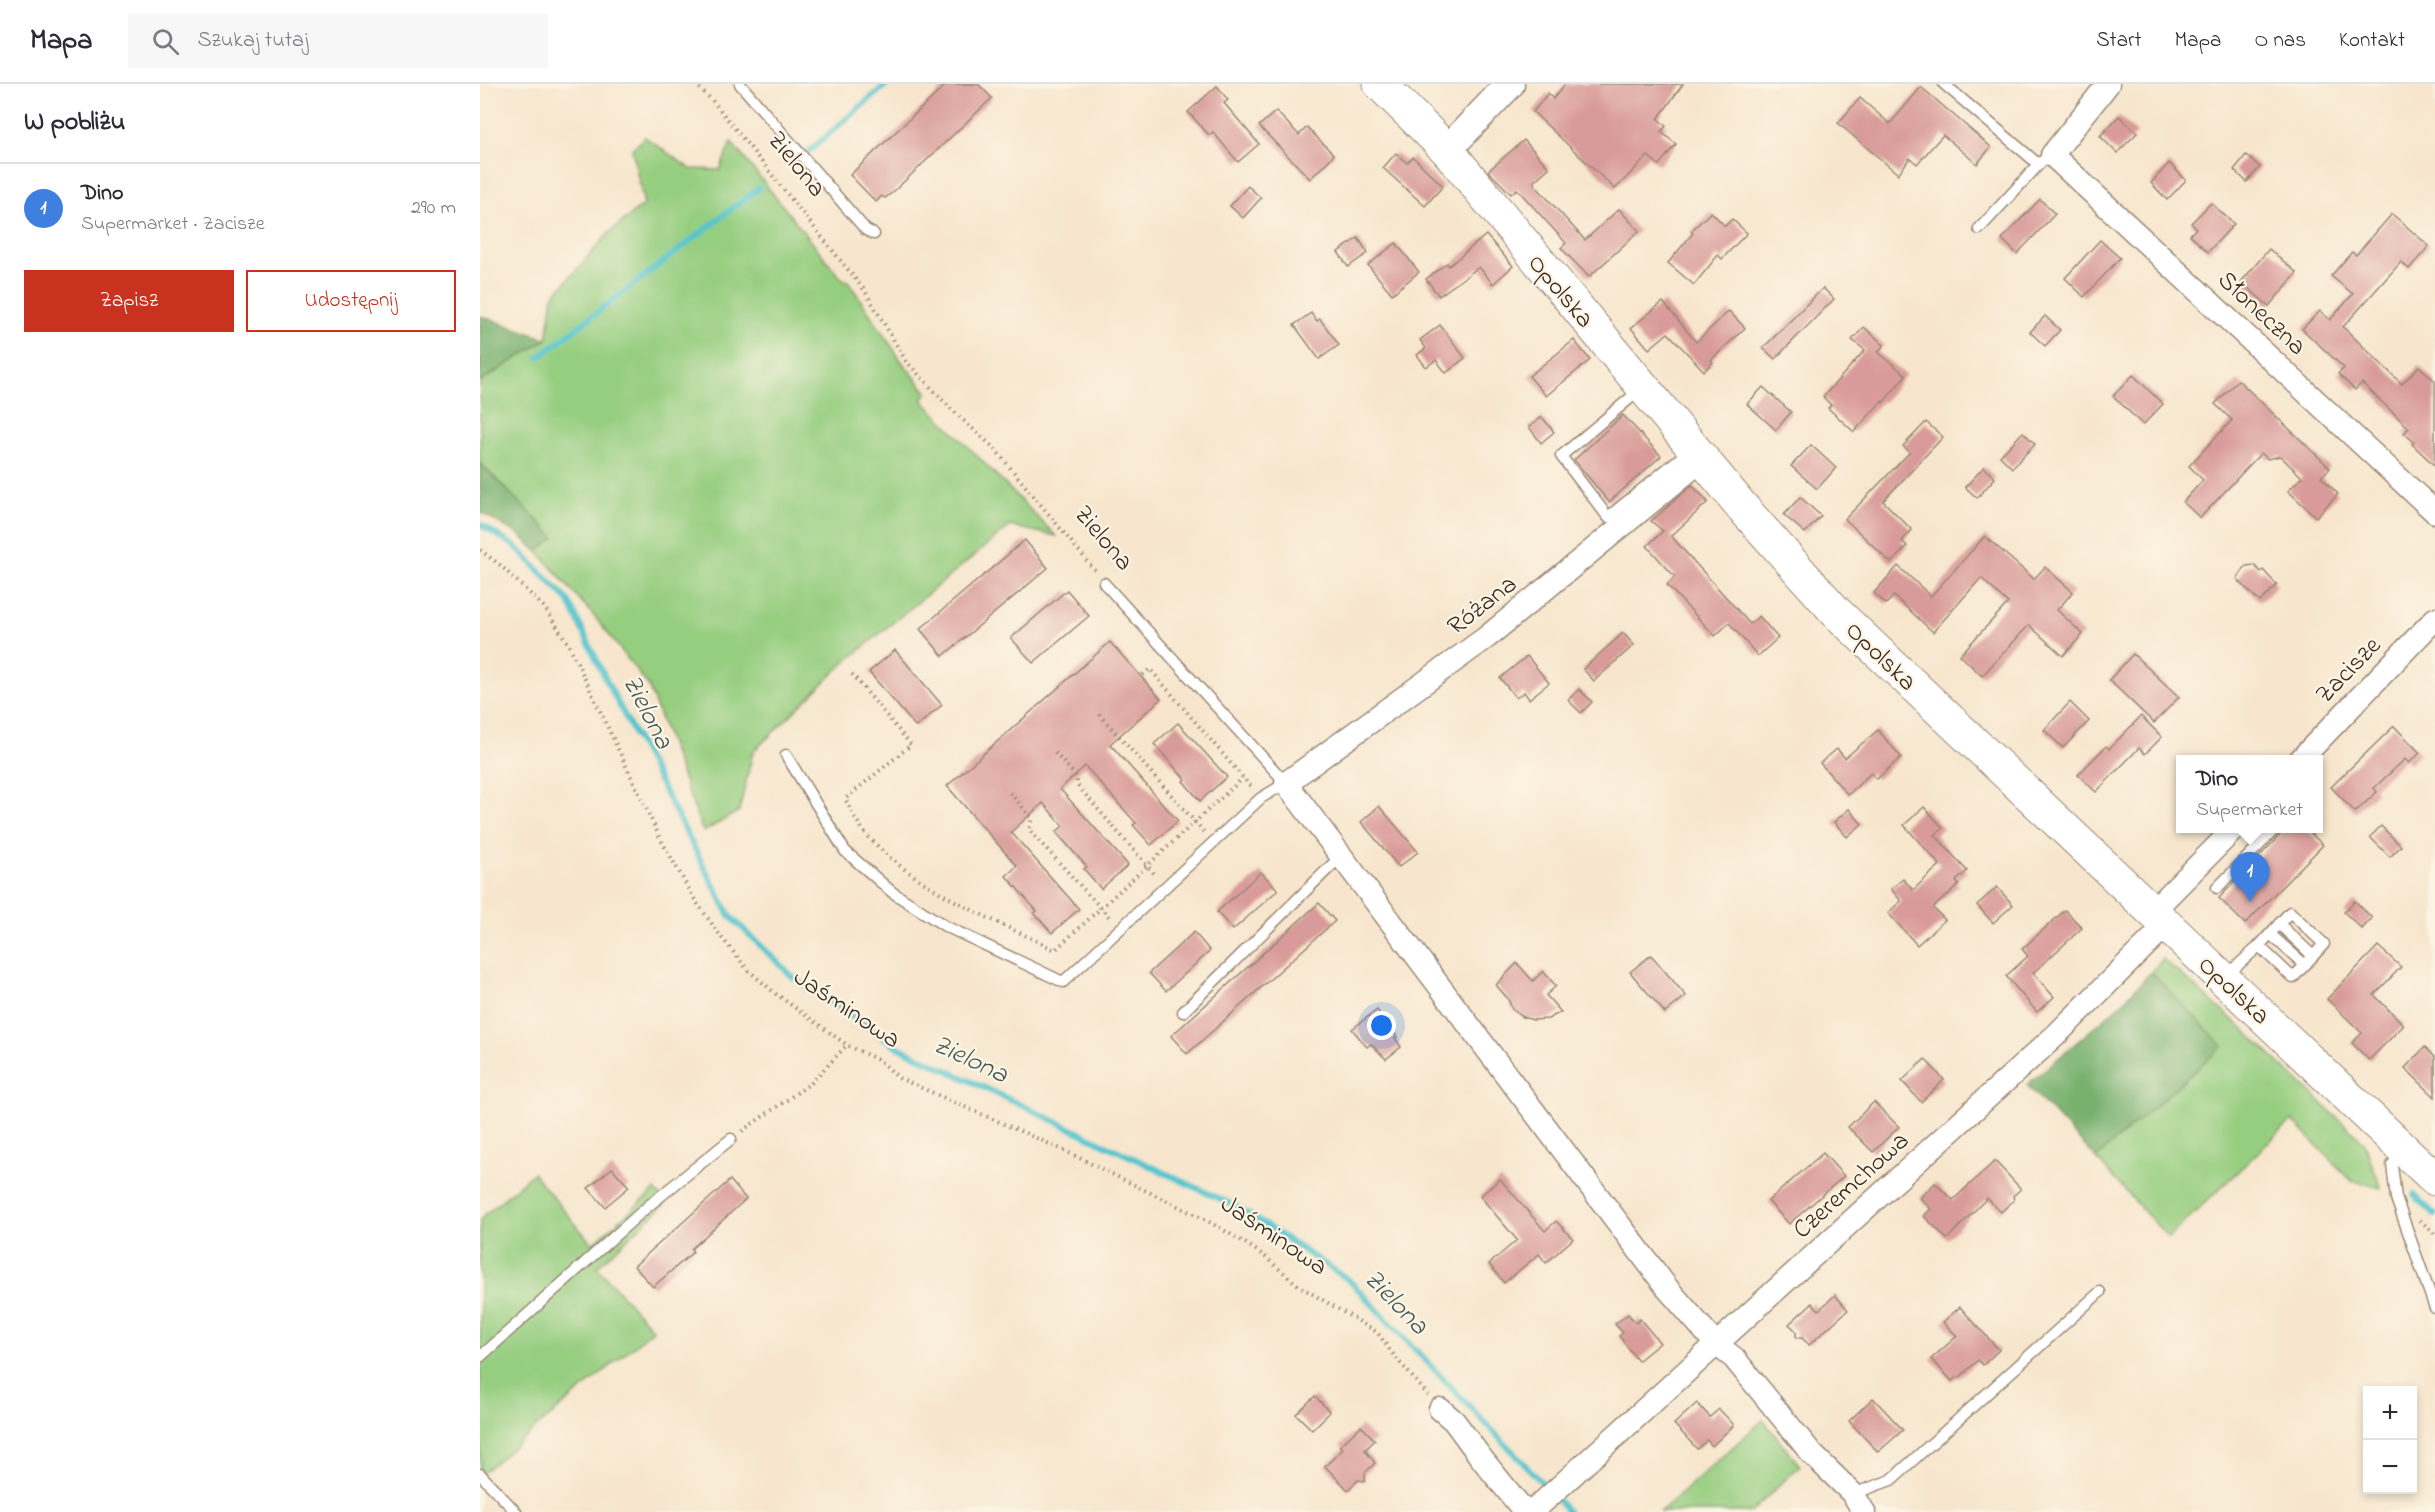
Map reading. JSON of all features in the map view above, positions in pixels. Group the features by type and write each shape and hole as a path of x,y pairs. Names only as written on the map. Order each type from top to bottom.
{"main road":[{"name":"Opolska","path":"1380,84 1447,150 1698,453 1836,612 2435,1179"}],"street":[{"path":"1447,150 1510,84"},
{"path":"2044,159 2108,84"},
{"name":"Słoneczna","path":"2044,159 2435,512"},
{"name":"Różana","path":"1286,783 1487,637 1698,453"},
{"name":"Zacisze","path":"2304,755 2435,619"},
{"name":"Zielona","path":"1286,783 1660,1280 1716,1344 1734,1358 1812,1454 1858,1503"},
{"path":"2159,918 2231,833"},
{"name":"Czeremchowa","path":"1532,1510 2056,1035 2159,918"},
{"path":"1440,1409 1454,1421 1489,1468 1532,1510"}],"lane":[{"path":"740,84 866,230 874,234"},
{"path":"1944,84 2044,159 1979,229"},
{"path":"1643,387 1561,456 1608,517 1698,453"},
{"name":"Zielona","path":"1104,582 1286,783"},
{"path":"786,754 845,851 892,892 945,926 1063,982 1261,798 1286,783"},
{"path":"2217,888 2271,833"},
{"path":"1183,1012 1340,857"},
{"path":"2224,979 2290,912 2324,944 2293,978 2259,946"},
{"path":"2279,924 2313,956"},
{"path":"2270,934 2305,965"},
{"path":"480,1357 647,1207 731,1139"},
{"path":"2404,1150 2392,1165 2396,1198 2435,1308"},
{"path":"1858,1503 1891,1480 2100,1292"},
{"path":"480,1474 516,1512"}],"path":[{"name":"Zielona","path":"695,84 712,100 865,291 906,361 950,408 994,448 1104,582"},
{"name":"Jaśminowa","path":"480,550 501,565 544,607 569,645 660,838 695,900 722,938 760,981 847,1044 880,1061 899,1078 1061,1149 1206,1220 1242,1241 1263,1255 1299,1286 1377,1332 1395,1357 1440,1409"},
{"path":"1143,675 1150,669 1261,798"},
{"path":"852,674 911,745 845,799 865,833 910,873 951,898 1055,950 1244,778"},
{"path":"1099,714 1213,842"},
{"path":"1055,753 1077,777 1077,785 1165,886"},
{"path":"1010,793 1032,818 1029,830 1119,928"},
{"path":"731,1139 812,1083 847,1044"}],"green space":[{"path":"645,137 691,169 720,170 731,142 841,278 848,281 902,362 927,392 922,400 1056,536 1010,526 843,664 753,752 739,811 703,832 648,685 595,617 537,551 554,538 480,463 480,382 547,339 553,296 610,232 644,204 632,149"},
{"path":"480,316 547,339 480,382"},
{"path":"480,463 555,538 537,551 518,534 480,512"},
{"path":"2163,959 2242,1028 2364,1143 2381,1188 2351,1180 2292,1120 2168,1238 2096,1158 2222,1046 2151,972"},
{"path":"2151,972 2223,1046 2096,1158 2027,1085 2118,1007"},
{"path":"533,1173 592,1244 655,1190 666,1203 597,1267 653,1330 480,1475 480,1219"},
{"path":"1763,1420 1800,1466 1751,1512 1660,1512"}],"building":[{"path":"947,84 978,84 992,98 893,192 885,198 882,196 876,202 850,175"},
{"path":"1565,84 1683,84 1658,119 1666,126 1661,132 1676,144 1659,165 1648,156 1615,189 1533,112 1548,93 1553,99"},
{"path":"1217,86 1228,100 1224,103 1259,144 1238,162 1213,132 1209,135 1188,112"},
{"path":"1921,87 1991,147 1977,164 1943,135 1917,164 1910,158 1898,174 1838,123 1860,98 1890,124"},
{"path":"1276,111 1299,135 1307,127 1334,155 1310,179 1259,126"},
{"path":"2119,116 2137,133 2117,153 2100,136"},
{"path":"1524,140 1549,168 1534,181 1534,184 1585,240 1619,209 1639,231 1589,277 1561,248 1566,243 1517,189 1511,194 1488,171"},
{"path":"1396,153 1407,163 1413,157 1443,186 1425,206 1383,168"},
{"path":"2246,155 2260,167 2247,182 2234,170"},
{"path":"2169,163 2186,180 2167,200 2151,183"},
{"path":"1248,186 1261,198 1243,218 1230,206"},
{"path":"2040,199 2055,214 2017,254 2002,239"},
{"path":"2211,203 2234,224 2208,252 2190,235 2196,228 2191,223"},
{"path":"1711,212 1725,226 1732,219 1747,233 1722,259 1718,255 1694,285 1668,263 1693,233 1691,231"},
{"path":"2392,214 2429,246 2409,269 2401,262 2343,327 2402,384 2419,366 2435,381 2435,466 2404,433 2409,428 2362,383 2355,390 2338,374 2344,368 2302,329 2320,311 2330,320 2353,294 2331,276 2352,252 2356,255"},
{"path":"1486,235 1513,266 1493,284 1479,267 1439,296 1426,279 1447,263 1449,266"},
{"path":"1358,238 1368,253 1348,267 1338,252"},
{"path":"2100,240 2120,258 2084,297 2065,278"},
{"path":"1396,243 1419,272 1392,294 1368,265"},
{"path":"2269,249 2297,273 2269,306 2241,282"},
{"path":"1823,288 1834,299 1775,359 1763,348"},
{"path":"1663,302 1696,342 1729,311 1745,328 1711,360 1713,362 1704,371 1668,333 1649,349 1631,328"},
{"path":"1311,313 1317,321 1320,319 1339,345 1319,359 1294,325"},
{"path":"2045,316 2060,330 2045,346 2030,332"},
{"path":"1440,325 1465,358 1446,373 1436,360 1426,367 1417,355 1426,348 1420,340"},
{"path":"1864,327 1884,345 1878,352 1906,375 1883,403 1882,401 1854,432 1828,408 1831,405 1823,397 1865,350 1852,340"},
{"path":"1574,340 1590,360 1546,396 1529,376"},
{"path":"2133,375 2163,404 2143,425 2113,396"},
{"path":"2238,380 2330,468 2321,477 2338,494 2316,517 2288,491 2302,477 2280,456 2268,459 2261,453 2200,518 2183,502 2203,480 2189,466 2232,420 2215,404"},
{"path":"1763,387 1791,412 1776,430 1747,404"},
{"path":"1623,415 1661,456 1609,502 1574,460"},
{"path":"1542,417 1554,432 1541,443 1529,427"},
{"path":"1926,422 1943,437 1883,501 1912,530 1902,541 1907,546 1891,563 1845,519 1910,452 1903,446"},
{"path":"2023,432 2035,444 2012,468 2000,456"},
{"path":"1811,445 1836,468 1817,489 1791,466"},
{"path":"1984,467 1995,478 1977,498 1965,487"},
{"path":"1692,485 1708,502 1671,536 1750,624 1759,616 1778,638 1758,656 1729,623 1715,636 1667,585 1675,577 1647,546 1663,531 1651,521"},
{"path":"1800,497 1821,516 1805,533 1784,515"},
{"path":"1985,536 2034,579 2045,567 2073,592 2057,610 2083,634 2063,656 2029,625 1982,676 1960,655 2008,603 1981,578 1933,632 1894,596 1886,604 1874,593 1898,566 1931,596"},
{"path":"1025,540 1048,568 943,656 920,629"},
{"path":"2254,565 2261,572 2263,570 2277,585 2260,602 2237,579 2246,566"},
{"path":"1067,590 1089,616 1033,663 1011,638"},
{"path":"1623,633 1634,645 1594,681 1583,669"},
{"path":"1110,642 1161,699 1110,744 1178,821 1151,845 1133,825 1136,823 1085,766 1060,789 1128,865 1101,889 1084,869 1087,867 1056,832 1063,826 1043,803 1011,832 1079,909 1052,933 1034,913 1037,911 1006,876 1017,866 947,786"},
{"path":"895,650 942,705 916,727 869,672"},
{"path":"2133,654 2179,697 2154,723 2109,680"},
{"path":"1527,656 1549,683 1529,699 1524,692 1516,698 1500,678"},
{"path":"1579,689 1592,702 1581,713 1568,700"},
{"path":"2070,702 2089,721 2063,748 2044,730"},
{"path":"2141,716 2162,737 2145,754 2139,748 2096,792 2078,775 2106,746 2109,749"},
{"path":"1178,723 1227,777 1200,801 1183,781 1185,779 1154,744"},
{"path":"2394,726 2420,753 2409,763 2405,759 2374,788 2377,792 2355,812 2331,787"},
{"path":"1878,730 1901,757 1877,779 1871,773 1848,795 1820,763 1837,749 1845,758"},
{"path":"1379,806 1418,852 1399,867 1361,822"},
{"path":"1924,807 1943,828 1935,835 1967,871 1956,881 1959,885 1933,908 1945,920 1917,945 1888,913 1901,901 1891,889 1903,879 1913,890 1940,865 1904,825"},
{"path":"1849,809 1862,824 1847,837 1834,822"},
{"path":"2381,826 2401,846 2390,857 2370,837"},
{"path":"2282,833 2310,833 2323,845 2245,924 2219,898"},
{"path":"1261,872 1278,890 1233,930 1217,912"},
{"path":"1997,887 2013,905 1993,923 1977,905"},
{"path":"2355,901 2372,918 2362,929 2344,912"},
{"path":"1319,903 1335,921 1187,1054 1171,1036"},
{"path":"2065,910 2082,928 2033,973 2054,997 2037,1012 2006,976 2028,956 2022,949"},
{"path":"1194,932 1210,951 1166,991 1149,973"},
{"path":"2378,946 2401,967 2374,995 2404,1025 2369,1060 2352,1043 2362,1033 2327,999"},
{"path":"1651,955 1686,996 1665,1013 1630,972"},
{"path":"1517,963 1533,981 1543,971 1556,986 1546,995 1561,1012 1548,1019 1533,1020 1523,1017 1512,1009 1508,999 1496,985"},
{"path":"1377,1010 1397,1037 1395,1038 1401,1047 1386,1059 1371,1044 1367,1047 1352,1029"},
{"path":"2425,1047 2435,1057 2435,1097 2405,1068"},
{"path":"1925,1059 1944,1080 1921,1102 1902,1081"},
{"path":"1874,1102 1899,1127 1873,1152 1848,1127"},
{"path":"1823,1153 1844,1176 1789,1224 1768,1201"},
{"path":"1995,1161 2021,1189 2013,1196 2014,1200 2001,1212 1987,1198 1947,1239 1924,1216 1931,1209 1920,1198 1935,1183 1953,1200"},
{"path":"612,1168 629,1187 605,1207 588,1188"},
{"path":"1500,1179 1545,1231 1556,1221 1573,1239 1546,1263 1539,1254 1504,1283 1489,1264 1517,1240 1480,1196"},
{"path":"730,1180 746,1199 691,1249 693,1252 653,1287 634,1266"},
{"path":"1835,1295 1848,1310 1809,1345 1802,1338 1796,1338 1796,1331 1789,1324 1812,1303 1819,1310"},
{"path":"1960,1307 1999,1350 1983,1365 1978,1360 1959,1378 1952,1381 1931,1359 1957,1336 1943,1322"},
{"path":"1628,1314 1636,1323 1640,1319 1660,1343 1638,1361 1619,1336 1623,1333 1615,1324"},
{"path":"1315,1396 1330,1412 1312,1430 1296,1414"},
{"path":"1873,1398 1903,1430 1878,1452 1849,1421"},
{"path":"1697,1403 1710,1417 1719,1409 1734,1425 1712,1446 1707,1440 1697,1449 1674,1424"},
{"path":"1361,1426 1375,1440 1365,1450 1375,1463 1365,1473 1365,1481 1358,1480 1348,1490 1325,1466 1343,1449 1340,1446"}],"waterway":[{"path":"809,151 887,84"},
{"path":"539,357 759,188"},
{"name":"Zielona","path":"480,524 516,547 568,600 608,684 730,916 794,978 898,1047 1237,1207 1349,1280 1549,1490"},
{"path":"2414,1195 2435,1215"},
{"name":"Zielona","path":"1556,1498 1568,1512"}],"place":[{"name":"Dino","path":"2250,902"}]}
